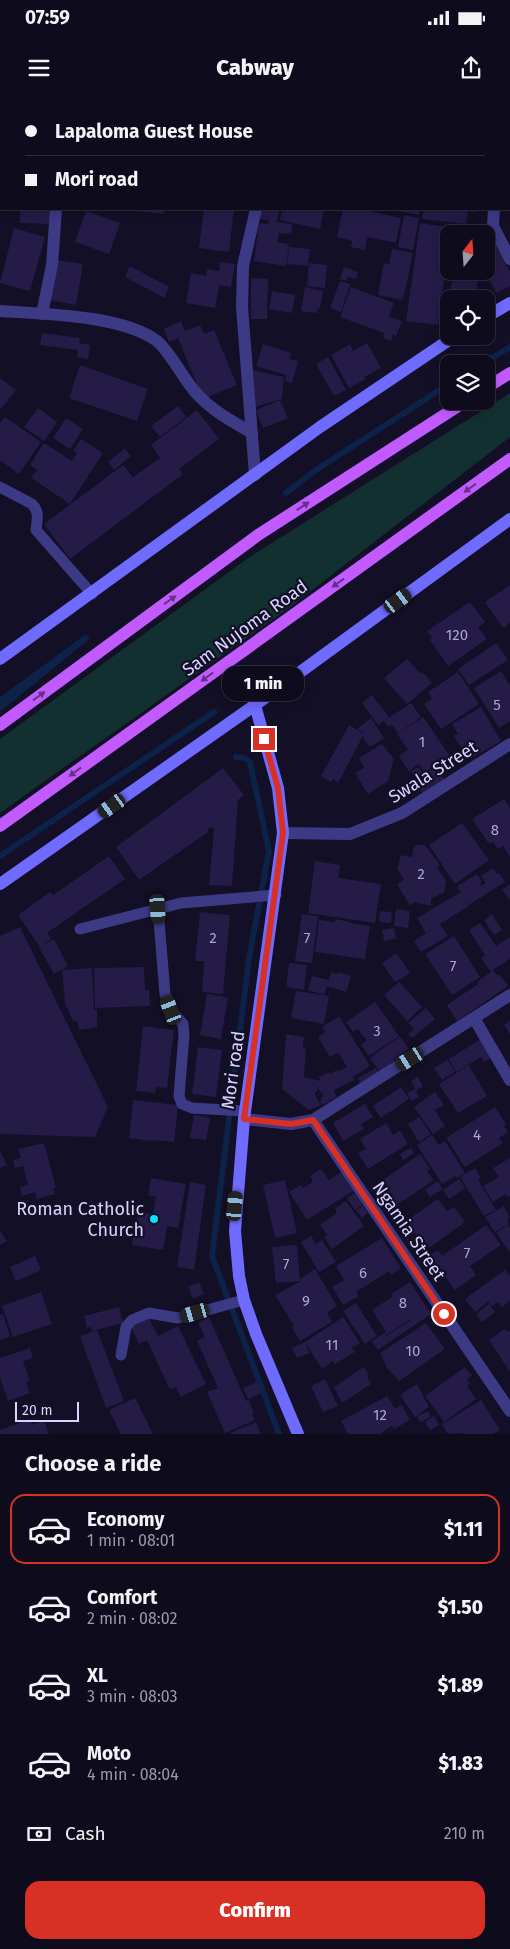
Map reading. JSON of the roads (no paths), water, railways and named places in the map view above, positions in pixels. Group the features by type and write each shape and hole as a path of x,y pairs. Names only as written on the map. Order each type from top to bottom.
{"main road":[{"path":"495,382 510,373"},
{"path":"0,725 258,535 452,410"},
{"name":"Sam Nujoma Road","path":"0,826 510,459"}],"street":[{"path":"42,314 52,265 56,210"},
{"path":"255,475 242,307 243,266 256,210"},
{"path":"494,210 493,226 510,259"},
{"path":"495,312 510,303"},
{"path":"0,311 100,320 137,330 158,342 201,400 216,412 252,433"},
{"path":"0,659 389,379 441,345"},
{"path":"0,884 255,705 510,519"},
{"name":"Mori road","path":"255,705 278,788 283,833 276,895 244,1115 234,1231 239,1276 244,1300 256,1334 298,1434"},
{"name":"Swala Street","path":"283,833 350,834 402,813 510,744"},
{"path":"244,1115 291,1124 313,1120 510,995"},
{"path":"474,1018 510,1080"},
{"name":"Ngamia Street","path":"313,1120 510,1411"}],"lane":[{"path":"0,487 36,508 38,514 36,530 92,594"},
{"path":"80,929 181,903 276,895"},
{"path":"158,909 165,994 171,1010 183,1024 184,1035 179,1096 182,1104 192,1108 244,1115"},
{"path":"121,1355 126,1327 132,1320 149,1313 178,1318 244,1300"}],"waterway":[{"path":"495,356 510,347"},
{"path":"286,493 316,470 440,390"},
{"path":"0,701 86,638 0,708"},
{"path":"0,856 214,712"},
{"path":"236,757 245,758 250,762 269,851 249,958 212,1256 279,1434"}],"place":[{"name":"Roman Catholic Church","path":"154,1219"}]}
